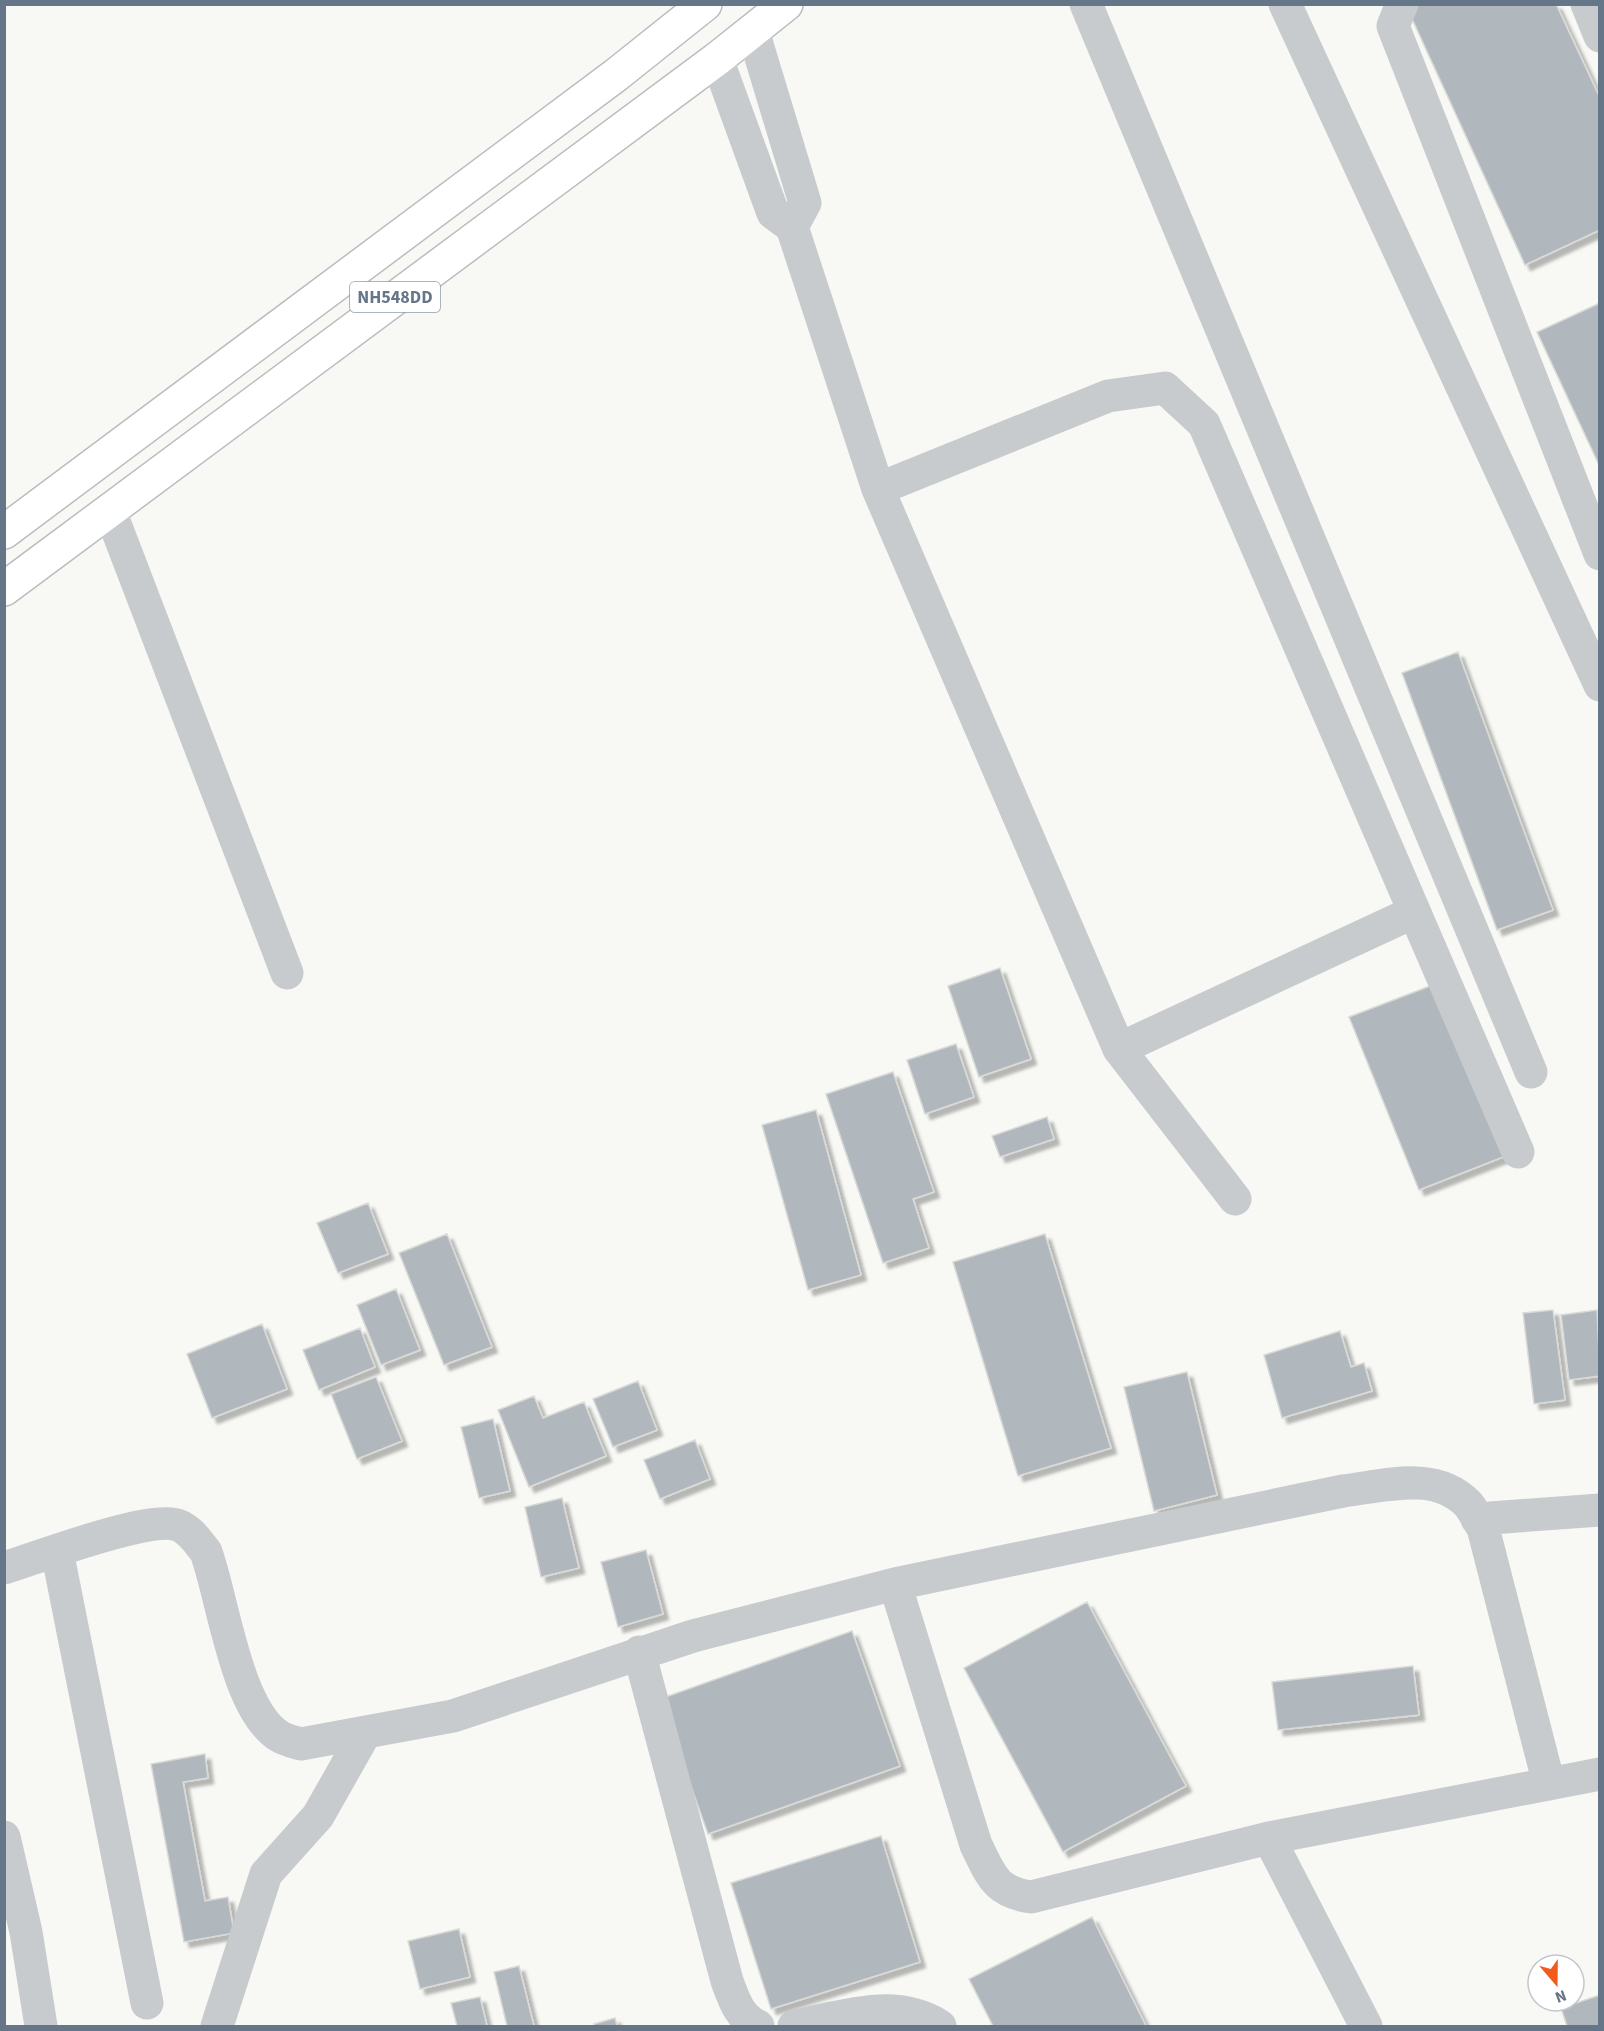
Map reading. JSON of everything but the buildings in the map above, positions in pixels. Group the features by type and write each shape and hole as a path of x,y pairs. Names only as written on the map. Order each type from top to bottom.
{"highway":[{"name":"NH548DD","path":"4,532 616,75 705,4"},
{"name":"NH548DD","path":"4,589 717,59 786,4"}],"street":[{"path":"1086,4 1531,1072"},
{"path":"1285,4 1599,684"},
{"path":"1401,4 1393,26 1599,554"},
{"path":"1587,4 1599,36"},
{"path":"753,31 805,203 792,227"},
{"path":"717,59 773,213 792,227 878,489 1119,1049 1235,1199"},
{"path":"878,489 1108,396 1165,388 1204,424 1518,1152"},
{"path":"110,512 287,973"},
{"path":"1119,1049 1414,912"},
{"path":"4,1568 133,1527 161,1522 179,1525 195,1536 206,1552 247,1694 265,1722 279,1736 301,1744 453,1716 693,1636 895,1584 1332,1494 1414,1481 1446,1488 1469,1505 1491,1550 1549,1784"},
{"path":"1477,1519 1599,1510"},
{"path":"57,1551 147,2003"},
{"path":"895,1584 976,1845 992,1877 1010,1894 1031,1897 1269,1838 1599,1774"},
{"path":"639,1653 727,1981 735,2005 746,2021 758,2026"},
{"path":"217,2026 266,1874 318,1816 365,1733"},
{"path":"4,1837 26,1932 40,2026"},
{"path":"1269,1838 1366,2026"},
{"path":"794,2026 877,2010 899,2011 928,2018 940,2026"}]}
